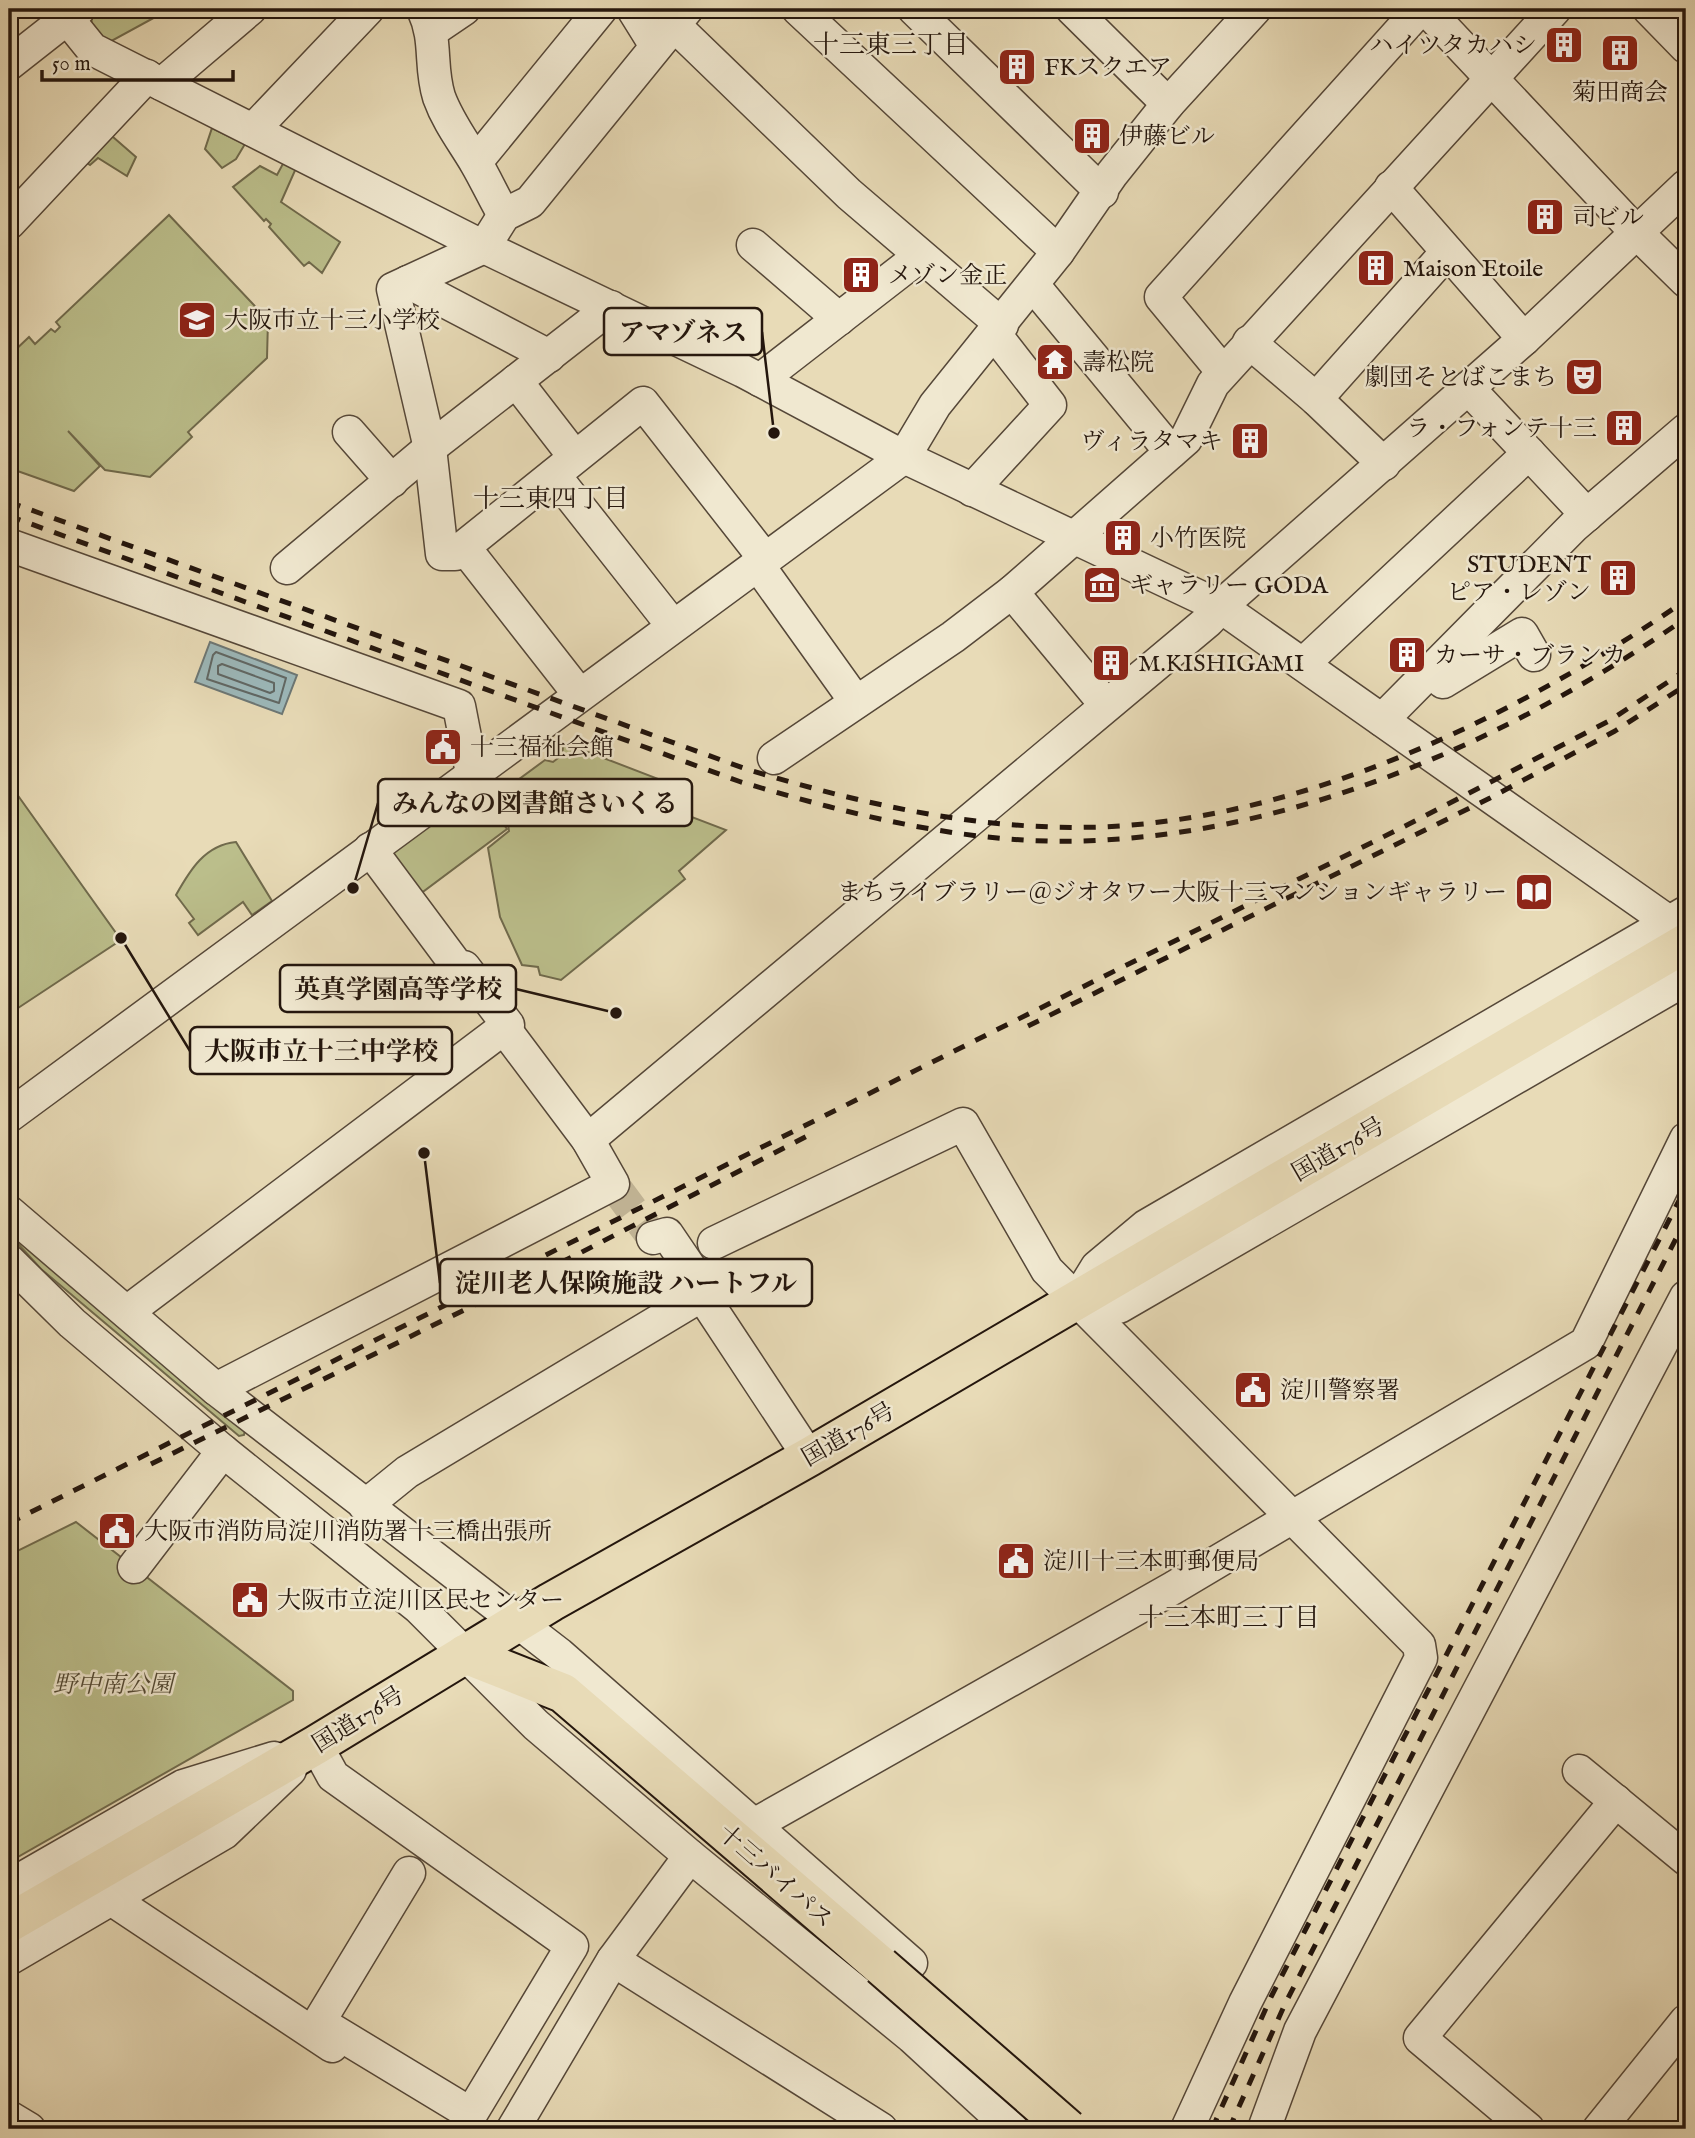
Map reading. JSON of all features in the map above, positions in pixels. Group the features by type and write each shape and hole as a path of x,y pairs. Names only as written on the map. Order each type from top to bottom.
{"highway":[{"name":"国道176号","path":"9,1923 316,1745 517,1622 809,1457 1474,1069 1682,928"},
{"name":"十三バイパス","path":"465,1654 563,1693 896,1964 1068,2129"}],"street":[{"path":"9,223 155,80 250,9"},
{"path":"253,130 368,9"},
{"path":"464,9 428,20 435,78 440,99 460,141 476,162 503,215"},
{"path":"476,162 601,9"},
{"path":"633,9 672,27 849,194 998,329 1050,405 972,490"},
{"path":"798,9 1058,252"},
{"path":"915,9 1102,192"},
{"path":"1072,9 1168,104"},
{"path":"1223,372 1161,297 1423,9 1686,281"},
{"path":"774,758 953,637 1012,592 1186,439 1213,384 1223,372 1555,9"},
{"path":"1649,9 1686,47"},
{"path":"9,1116 904,457 935,405 1033,285 1102,192 1112,174 1244,13"},
{"path":"9,64 57,17 92,49 484,247 761,380 904,457 1221,607 1682,928 1146,1226 1097,1267 1076,1301"},
{"path":"672,27 530,202 503,215 484,247 393,289 430,448 442,554 455,554 643,403 762,562 856,702"},
{"path":"588,1140 1221,607 1524,339 1686,186"},
{"path":"1391,187 1524,339"},
{"path":"753,245 839,318"},
{"path":"1317,399 1447,252"},
{"path":"761,380 920,256"},
{"path":"408,282 550,356"},
{"path":"1033,285 1171,452"},
{"path":"287,568 430,448 611,307"},
{"path":"1249,342 1317,399 1384,464"},
{"path":"516,381 564,466 673,626"},
{"path":"1468,388 1587,515"},
{"path":"1382,720 1429,670 1587,515 1686,430"},
{"path":"349,432 391,481"},
{"path":"1303,664 1529,453"},
{"path":"9,545 458,706 472,773"},
{"path":"464,547 579,694"},
{"path":"1012,592 1106,705"},
{"path":"1429,670 1443,682 1522,634 1534,655"},
{"path":"127,1312 508,1025 464,967 460,970 370,849"},
{"path":"1076,1301 1119,1307 1686,979"},
{"path":"216,1389 613,1184 588,1140 504,1028"},
{"path":"714,1243 962,1124 1046,1270 1419,1645 1421,1658 1245,2003 1187,2129"},
{"path":"754,1825 1291,1519 1586,1343 1686,1139"},
{"path":"9,1212 216,1389 559,1654 754,1825 896,1964 874,2006"},
{"path":"365,1506 407,1472 707,1293 667,1234 653,1238"},
{"path":"9,1261 72,1323 223,1451 418,1606 536,1725 690,1856 874,2006 1012,2129"},
{"path":"702,1296 809,1457"},
{"path":"1264,2129 1300,2031 1686,1297"},
{"path":"134,1567 223,1451"},
{"path":"316,1745 333,1776 572,1946 471,2114 319,2022 409,1873"},
{"path":"9,1886 183,1786 316,1745"},
{"path":"9,1959 224,1833 316,1745"},
{"path":"1579,1771 1686,1859"},
{"path":"1528,2129 1420,2038 1616,1801"},
{"path":"513,2129 613,1960 690,1856"},
{"path":"111,1899 319,2038 463,2129"},
{"path":"613,1960 845,2120 881,2129"},
{"path":"1599,2129 1686,2021"},
{"path":"9,2117 29,2129"}],"green space":[{"path":"104,9 170,9 106,44 92,26 91,14"},
{"path":"212,128 245,144 236,159 222,168 205,149"},
{"path":"112,131 113,137 136,157 127,176 98,158 90,165 87,163"},
{"path":"285,160 297,166 281,202 340,242 322,273 309,262 304,266 269,227 271,224 266,219 264,221 233,187 260,166 277,175"},
{"path":"169,215 268,320 267,358 188,432 192,437 150,477 105,470 68,431 100,466 74,491 9,468 9,356 29,337 35,344 51,329 55,332 60,327 56,322"},
{"path":"567,744 674,785 668,808 726,830 679,871 685,879 561,980 540,975 538,967 522,965 500,917 488,848 509,831 503,791 545,760 553,762 562,755 563,747"},
{"path":"9,783 121,940 9,1014"},
{"path":"476,787 507,829 420,894 393,858 394,847"},
{"path":"236,842 272,901 252,915 243,902 198,935 189,923 194,919 176,895 193,868 207,853"},
{"path":"9,1228 245,1430 244,1435 239,1436 41,1269 9,1234"},
{"name":"野中南公園","path":"76,1522 293,1691 293,1700 9,1862 9,1555"}],"water":[{"path":"210,642 297,675 282,714 195,682"}],"tunnel":[{"path":"613,1184 653,1238"}],"railway":[{"path":"9,502 746,769 877,804 1010,825 1100,827 1178,820 1255,804 1332,782 1408,754 1482,720 1553,683 1686,600"},
{"path":"9,516 741,782 875,818 1012,839 1105,840 1182,832 1259,817 1335,795 1410,768 1483,736 1621,661 1686,618"},
{"path":"9,1523 1409,824 1609,721 1686,670"},
{"path":"1028,1026 1490,798 1615,731 1686,685"},
{"path":"151,1464 580,1253 815,1132"},
{"path":"1212,2129 1271,1997 1686,1187"},
{"path":"1229,2129 1285,2004 1686,1219"}],"place":[{"name":"ハイツタカハシ","path":"1564,45"},
{"name":"菊田商会","path":"1620,53"},
{"name":"FKスクエア","path":"1017,67"},
{"name":"伊藤ビル","path":"1092,136"},
{"name":"司ビル","path":"1545,217"},
{"name":"Maison Etoile","path":"1376,268"},
{"name":"メゾン金正","path":"861,275"},
{"name":"大阪市立十三小学校","path":"197,320"},
{"name":"壽松院","path":"1055,362"},
{"name":"劇団そとばこまち","path":"1584,377"},
{"name":"ラ・フォンテ十三","path":"1624,428"},
{"name":"アマゾネス","path":"774,433"},
{"name":"ヴィラタマキ","path":"1250,441"},
{"name":"小竹医院","path":"1123,538"},
{"name":"STUDENT ピア・レゾン","path":"1618,578"},
{"name":"ギャラリー GODA","path":"1102,585"},
{"name":"カーサ・ブランカ","path":"1407,655"},
{"name":"M.KISHIGAMI","path":"1111,663"},
{"name":"十三福祉会館","path":"443,747"},
{"name":"みんなの図書館さいくる","path":"353,888"},
{"name":"まちライブラリー＠ジオタワー大阪十三マンションギャラリー","path":"1534,892"},
{"name":"大阪市立十三中学校","path":"121,938"},
{"name":"英真学園高等学校","path":"616,1013"},
{"name":"淀川老人保険施設 ハートフル","path":"424,1153"},
{"name":"淀川警察署","path":"1253,1390"},
{"name":"大阪市消防局淀川消防署十三橋出張所","path":"117,1531"},
{"name":"淀川十三本町郵便局","path":"1016,1561"},
{"name":"大阪市立淀川区民センター","path":"250,1600"}],"district":[{"name":"十三東三丁目","path":"891,44"},
{"name":"十三東四丁目","path":"551,498"},
{"name":"十三本町三丁目","path":"1229,1617"}]}
